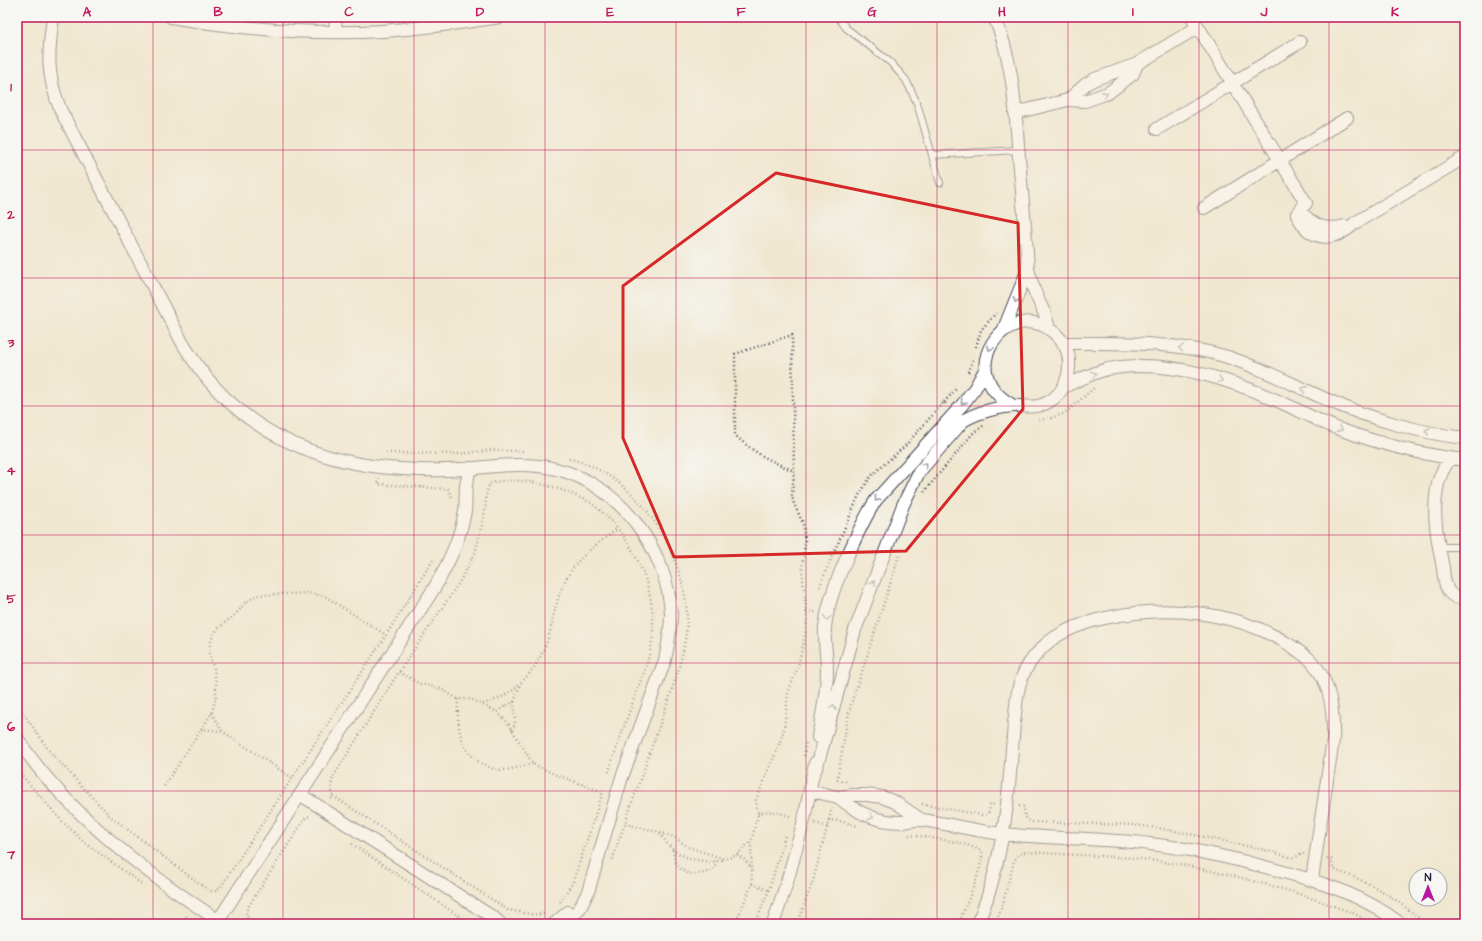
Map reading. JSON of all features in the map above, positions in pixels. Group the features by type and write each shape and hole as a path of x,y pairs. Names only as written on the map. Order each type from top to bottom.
{"street":[{"path":"53,17 48,58 51,85 56,98 182,342 210,383 230,403 258,425 306,450 380,467 424,470 510,465 544,467 569,473 599,488 612,498 640,528 655,554 666,583 671,614 666,655 621,780 584,900 575,915 565,924"},
{"path":"171,17 254,27 336,32 419,28 500,17"},
{"path":"335,17 336,32"},
{"path":"994,17 1008,56 1015,113 1028,269 1034,290 1046,317 1049,329"},
{"path":"1068,100 1086,84 1095,79 1137,64 1195,22 1306,203 1300,212 1317,226 1323,228 1334,228 1355,223 1465,157"},
{"path":"1157,130 1300,42"},
{"path":"1015,113 1068,100 1085,100 1108,94 1133,74 1137,64"},
{"path":"1204,208 1347,118"},
{"path":"1003,331 1028,269"},
{"path":"1014,406 1005,401 995,391 987,379 985,370 987,352 991,344 1003,331 1012,326 1031,323 1049,329 1057,335 1068,352 1069,370 1064,388"},
{"path":"1064,344 1161,345 1222,356 1258,368 1332,402 1363,414 1427,431 1465,438"},
{"path":"815,771 850,645 863,607 913,482 923,467 963,421 978,413 1014,406 1032,407 1042,405 1050,401 1064,388 1084,377 1109,369 1145,366 1180,370 1203,375 1254,391 1338,428 1371,440 1427,454 1465,460"},
{"path":"773,924 787,882 804,820 815,771 826,686 825,629 829,605 837,582 857,533 869,510 884,490 962,405 985,370"},
{"path":"932,438 941,446"},
{"path":"1450,458 1440,477 1435,497 1439,547 1447,588 1453,596 1465,599"},
{"path":"17,738 46,777 61,794 90,821 146,869 220,923 435,587 456,548 465,510 466,488 470,468"},
{"path":"977,924 989,889 1002,834 1007,806 1018,692 1024,671 1035,656 1055,637 1089,622 1122,614 1173,611 1233,620 1273,635 1287,643 1311,661 1324,681 1334,716 1333,740 1312,880"},
{"path":"811,791 836,797 862,814 875,819 890,822 904,822 920,819"},
{"path":"301,795 497,922"},
{"path":"836,797 853,795 882,797 895,802 920,819 960,828 1002,834 1121,841 1178,848 1235,859 1312,880 1362,899 1401,924"},
{"path":"554,924 566,915 594,870"}],"lane":[{"path":"838,17 846,28 890,62 906,80 917,103 940,184"},
{"path":"932,155 1018,150"},
{"path":"1439,547 1465,547"}],"path":[{"path":"735,924 752,884 751,842 758,814 756,800 779,745 784,729 788,693 798,666 807,620 802,569 805,542 802,523 792,496 794,471 792,335 735,354 735,435 752,450 794,471"},
{"path":"1035,420 1051,418 1065,412 1099,385"},
{"path":"922,495 974,432 988,424"},
{"path":"452,502 452,494 448,489 378,484 382,453 458,454 509,450 529,452"},
{"path":"562,458 576,460 603,472 624,487 644,507 659,528 670,552 685,594 687,618 685,642 671,693 610,866"},
{"path":"549,910 544,914 529,914 508,910 334,796 331,786 333,777 398,672 459,583 475,553 485,512 486,496 489,484 495,482 522,480 566,491 590,502 617,528 634,556 647,587 651,604 653,624 652,641 648,659 607,778"},
{"path":"512,730 516,724 514,702 520,684 542,653 549,633 554,608 566,579 577,563 617,528"},
{"path":"797,924 813,881 836,797 847,717 853,695 860,678 900,553"},
{"path":"17,704 50,752 110,816 209,891 215,891 220,888 373,656 436,555"},
{"path":"164,786 212,713 216,695 216,683 214,669 209,654 210,644 214,633 220,626 236,614 250,599 257,595 309,593 326,597 386,635"},
{"path":"806,612 818,612"},
{"path":"373,656 420,684 439,688 458,699 472,699 497,712 508,723 533,764 554,774 603,792"},
{"path":"482,704 500,698 520,684"},
{"path":"458,699 458,725 460,736 466,748 476,760 493,769 504,770 533,764"},
{"path":"497,712 514,702"},
{"path":"212,713 222,731 292,778"},
{"path":"201,729 222,731"},
{"path":"559,903 573,882 605,785"},
{"path":"257,924 248,919 246,912 248,908 306,817 311,815 316,820 324,810"},
{"path":"829,820 840,821 860,827"},
{"path":"624,824 660,832 674,837 688,847 725,859"},
{"path":"660,832 668,845 676,852 690,858 711,862 737,855 751,842"},
{"path":"908,834 949,841 977,848 982,852 982,858 966,906 958,924"},
{"path":"348,842 471,924"},
{"path":"673,849 676,862 686,873 700,875 713,870 717,861"},
{"path":"995,924 1002,908 1016,857 1021,853 1029,852 1133,858 1179,864 1242,878 1294,892 1354,913 1372,924"},
{"path":"737,855 745,860 751,868"},
{"path":"752,884 769,890"},
{"path":"245,924 248,919"}],"highlighted area":[{"path":"776,173 1018,223 1023,409 906,551 674,557 623,438 623,286"}]}
